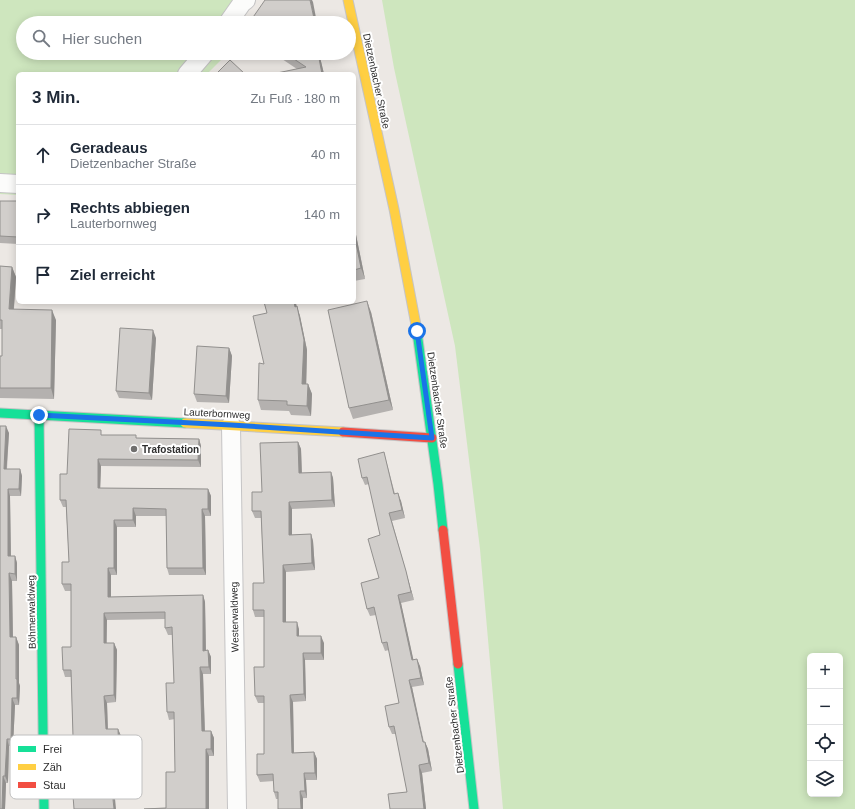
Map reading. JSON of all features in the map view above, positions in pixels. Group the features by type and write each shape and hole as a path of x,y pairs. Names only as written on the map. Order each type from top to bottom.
{"street":[{"path":"233,16 246,0"},
{"name":"Dietzenbacher Straße","path":"348,0 351,16"},
{"name":"Dietzenbacher Straße","path":"356,37 395,216 417,331 432,438 474,809"},
{"path":"189,72 199,60"},
{"path":"0,183 16,184"},
{"name":"Lauterbornweg","path":"0,413 231,425 432,438"},
{"name":"Böhmerwaldweg","path":"39,415 43,735"},
{"name":"Westerwaldweg","path":"231,425 236,809"},
{"name":"Böhmerwaldweg","path":"44,799 44,809"}],"green space":[{"path":"0,0 235,0 233,16 16,16 16,60 221,60 209,72 16,72 16,195 0,194"},
{"path":"382,0 855,0 855,809 503,809 480,549 455,346 394,68"}],"building":[{"path":"265,0 310,0 313,16 254,16"},
{"path":"230,60 243,72 218,72"},
{"path":"296,60 319,60 322,72 282,72 306,67"},
{"path":"0,201 16,201 16,237 0,236"},
{"path":"356,243 361,268 356,269"},
{"path":"0,266 12,267 9,309 52,310 51,388 0,388 2,320 0,320"},
{"path":"367,301 389,400 349,408 328,310"},
{"path":"265,304 294,304 295,307 297,306 304,340 302,384 308,384 307,406 287,405 287,401 258,400 259,363 264,364 253,316 267,313"},
{"path":"120,328 153,330 149,393 116,391"},
{"path":"197,346 229,348 226,396 194,394"},
{"path":"0,426 6,426 4,469 20,469 19,489 8,489 8,556 15,556 15,574 9,573 10,637 16,637 17,698 12,698 11,735 10,739 7,739 5,776 3,776 2,809 0,809"},
{"path":"69,429 101,430 101,435 136,435 136,438 199,439 198,460 98,459 98,488 208,489 208,509 202,509 203,568 167,568 166,509 133,508 133,520 114,520 114,568 108,568 108,597 203,595 203,651 208,650 209,667 200,667 202,731 211,731 211,749 206,749 206,809 144,809 166,808 166,772 175,772 174,712 167,712 166,683 174,683 172,627 165,628 165,612 104,613 104,643 114,643 114,695 104,696 106,729 118,729 118,735 73,735 71,670 63,670 62,647 71,647 71,584 62,584 62,562 69,562 66,500 60,500 60,474 67,474"},
{"path":"298,442 299,473 331,472 332,500 289,502 289,535 311,534 312,563 283,565 283,622 297,622 297,636 321,636 321,653 303,653 304,694 290,695 292,753 314,752 315,773 304,773 305,791 300,791 301,809 278,809 278,792 274,792 273,774 257,775 257,754 264,754 264,696 255,696 254,667 264,667 264,610 253,610 253,583 264,583 261,511 252,511 252,492 262,492 260,443"},
{"path":"384,452 394,494 398,493 402,510 389,513 411,592 398,595 412,660 417,659 421,678 409,680 429,763 419,765 424,809 390,809 388,794 407,792 394,726 389,727 385,706 399,703 387,642 382,643 374,607 367,609 361,583 379,578 368,539 380,535 367,477 362,478 358,459"},
{"path":"73,799 113,799 114,809 74,809"}],"traffic: fast":[{"path":"416,325 443,530"},
{"path":"0,413 185,423"},
{"path":"39,415 43,735"},
{"path":"458,664 474,809"},
{"path":"44,799 44,809"}],"traffic: slow":[{"path":"348,0 352,16"},
{"path":"356,36 394,209 416,325"},
{"path":"185,423 343,432"}],"traffic: jam":[{"path":"343,432 432,438"},
{"path":"443,530 458,664"}],"place":[{"name":"Trafostation","path":"134,449"}],"route":[{"path":"39,415 231,425 432,438 417,331"}]}
